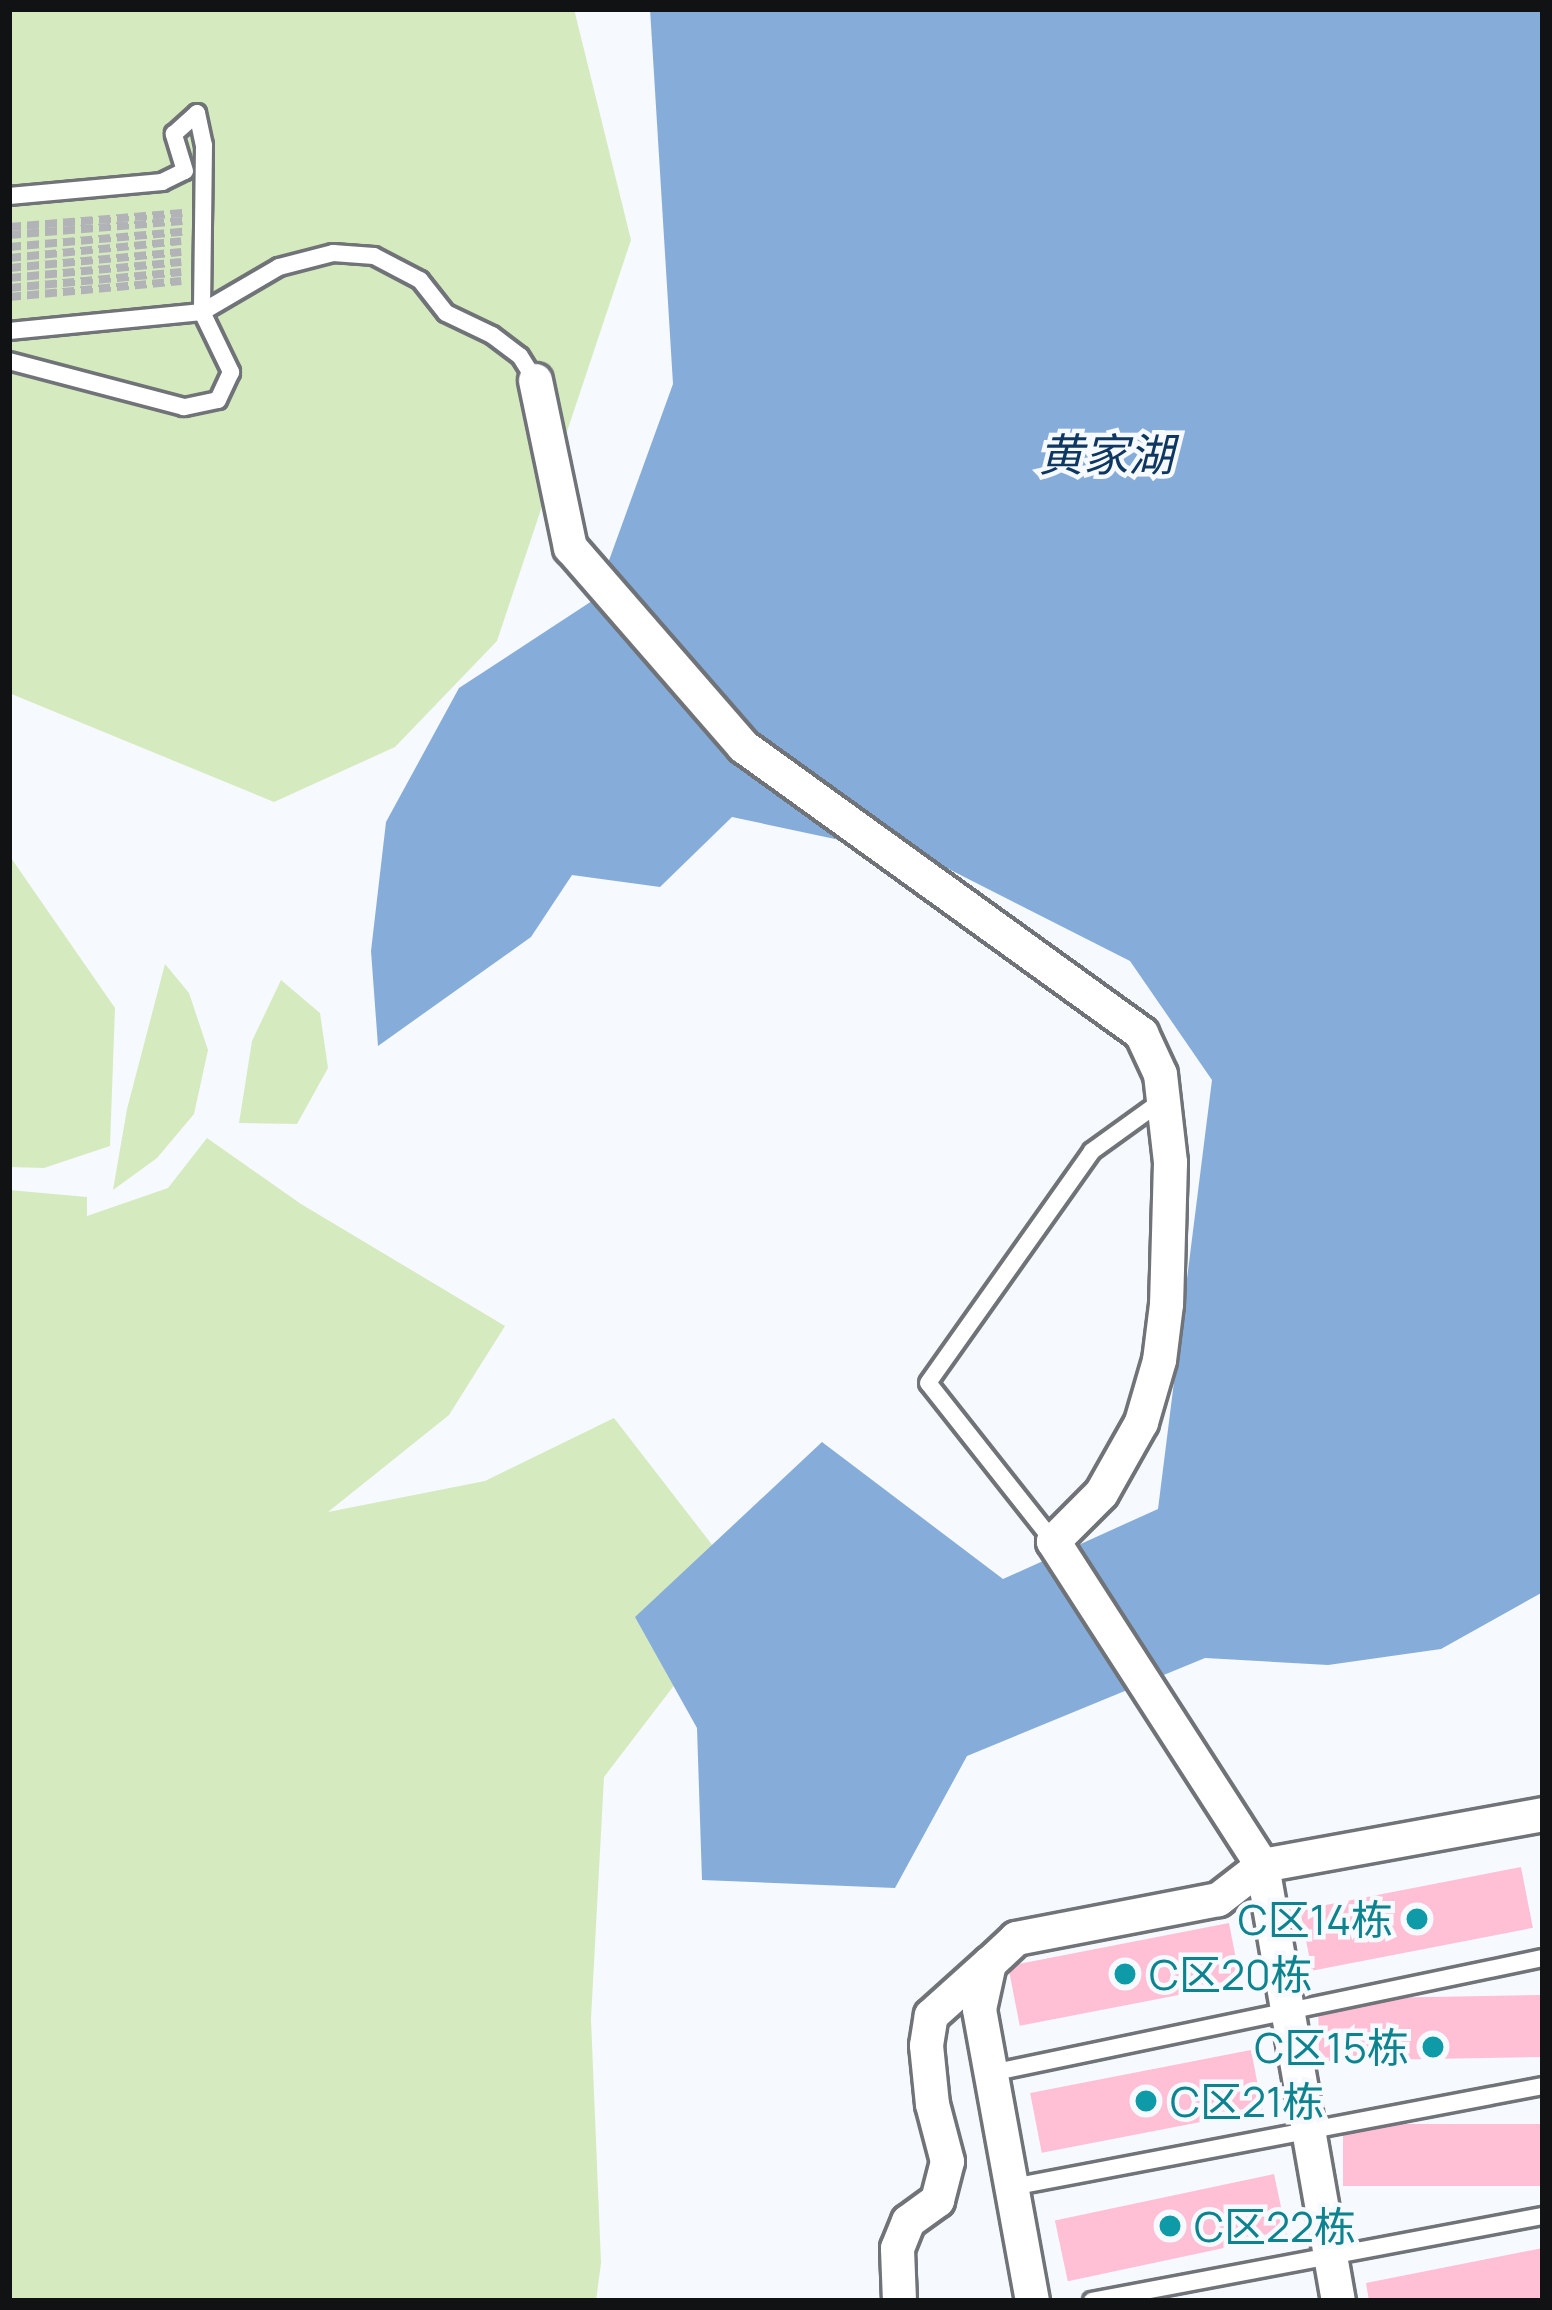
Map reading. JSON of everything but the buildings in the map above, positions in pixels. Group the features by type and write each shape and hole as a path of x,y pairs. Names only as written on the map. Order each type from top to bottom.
{"street":[{"path":"535,380 570,547 743,746 1141,1033 1160,1074 1170,1162 1166,1304 1159,1360 1142,1422 1101,1493 1053,1540 1262,1865 1339,2301"},
{"path":"899,2301 896,2248 908,2222 937,2200 947,2162 932,2104 926,2045 931,2014 1016,1938 1218,1899 1262,1865 1542,1816"},
{"path":"989,1963 979,2009 1032,2301"}],"lane":[{"path":"9,196 162,182 185,171 175,134 197,113 204,145 202,312 231,372 218,400 184,406 9,361"},
{"path":"9,332 202,312 279,266 333,253 374,256 420,280 446,313 493,335 520,356 535,380"},
{"path":"1053,1540 928,1383 1092,1151 1162,1100"},
{"path":"991,2073 1543,1958"},
{"path":"1012,2187 1543,2086"},
{"path":"1092,2301 1543,2216"}],"path":[{"path":"9,231 201,245"},
{"path":"9,247 201,245"},
{"path":"9,259 201,245"},
{"path":"9,268 201,245"},
{"path":"9,278 201,245"},
{"path":"9,288 201,245"},
{"path":"9,297 201,245"}],"green space":[{"path":"9,9 574,9 631,240 497,641 395,747 274,802 9,693"},
{"path":"9,855 115,1008 110,1146 44,1168 9,1167"},
{"path":"165,964 189,993 208,1050 194,1114 157,1158 113,1190 127,1109"},
{"path":"281,980 320,1013 328,1068 297,1124 239,1123 252,1041"},
{"path":"207,1138 301,1204 505,1326 449,1415 328,1512 485,1481 614,1418 747,1590 604,1777 591,2019 601,2263 596,2301 9,2301 9,1190 87,1197 87,1216 168,1188"}],"water":[{"name":"黄家湖","path":"650,9 1543,9 1543,1592 1441,1649 1328,1665 1205,1658 967,1756 895,1888 702,1880 697,1728 635,1617 822,1442 1003,1579 1158,1509 1212,1080 1130,961 929,859 732,817 660,887 572,875 531,937 378,1046 371,951 386,822 459,688 595,599 673,384"}],"place":[{"name":"C区14栋","path":"1417,1919"},
{"name":"C区20栋","path":"1125,1974"},
{"name":"C区15栋","path":"1433,2047"},
{"name":"C区21栋","path":"1146,2101"},
{"name":"C区22栋","path":"1170,2226"}]}
